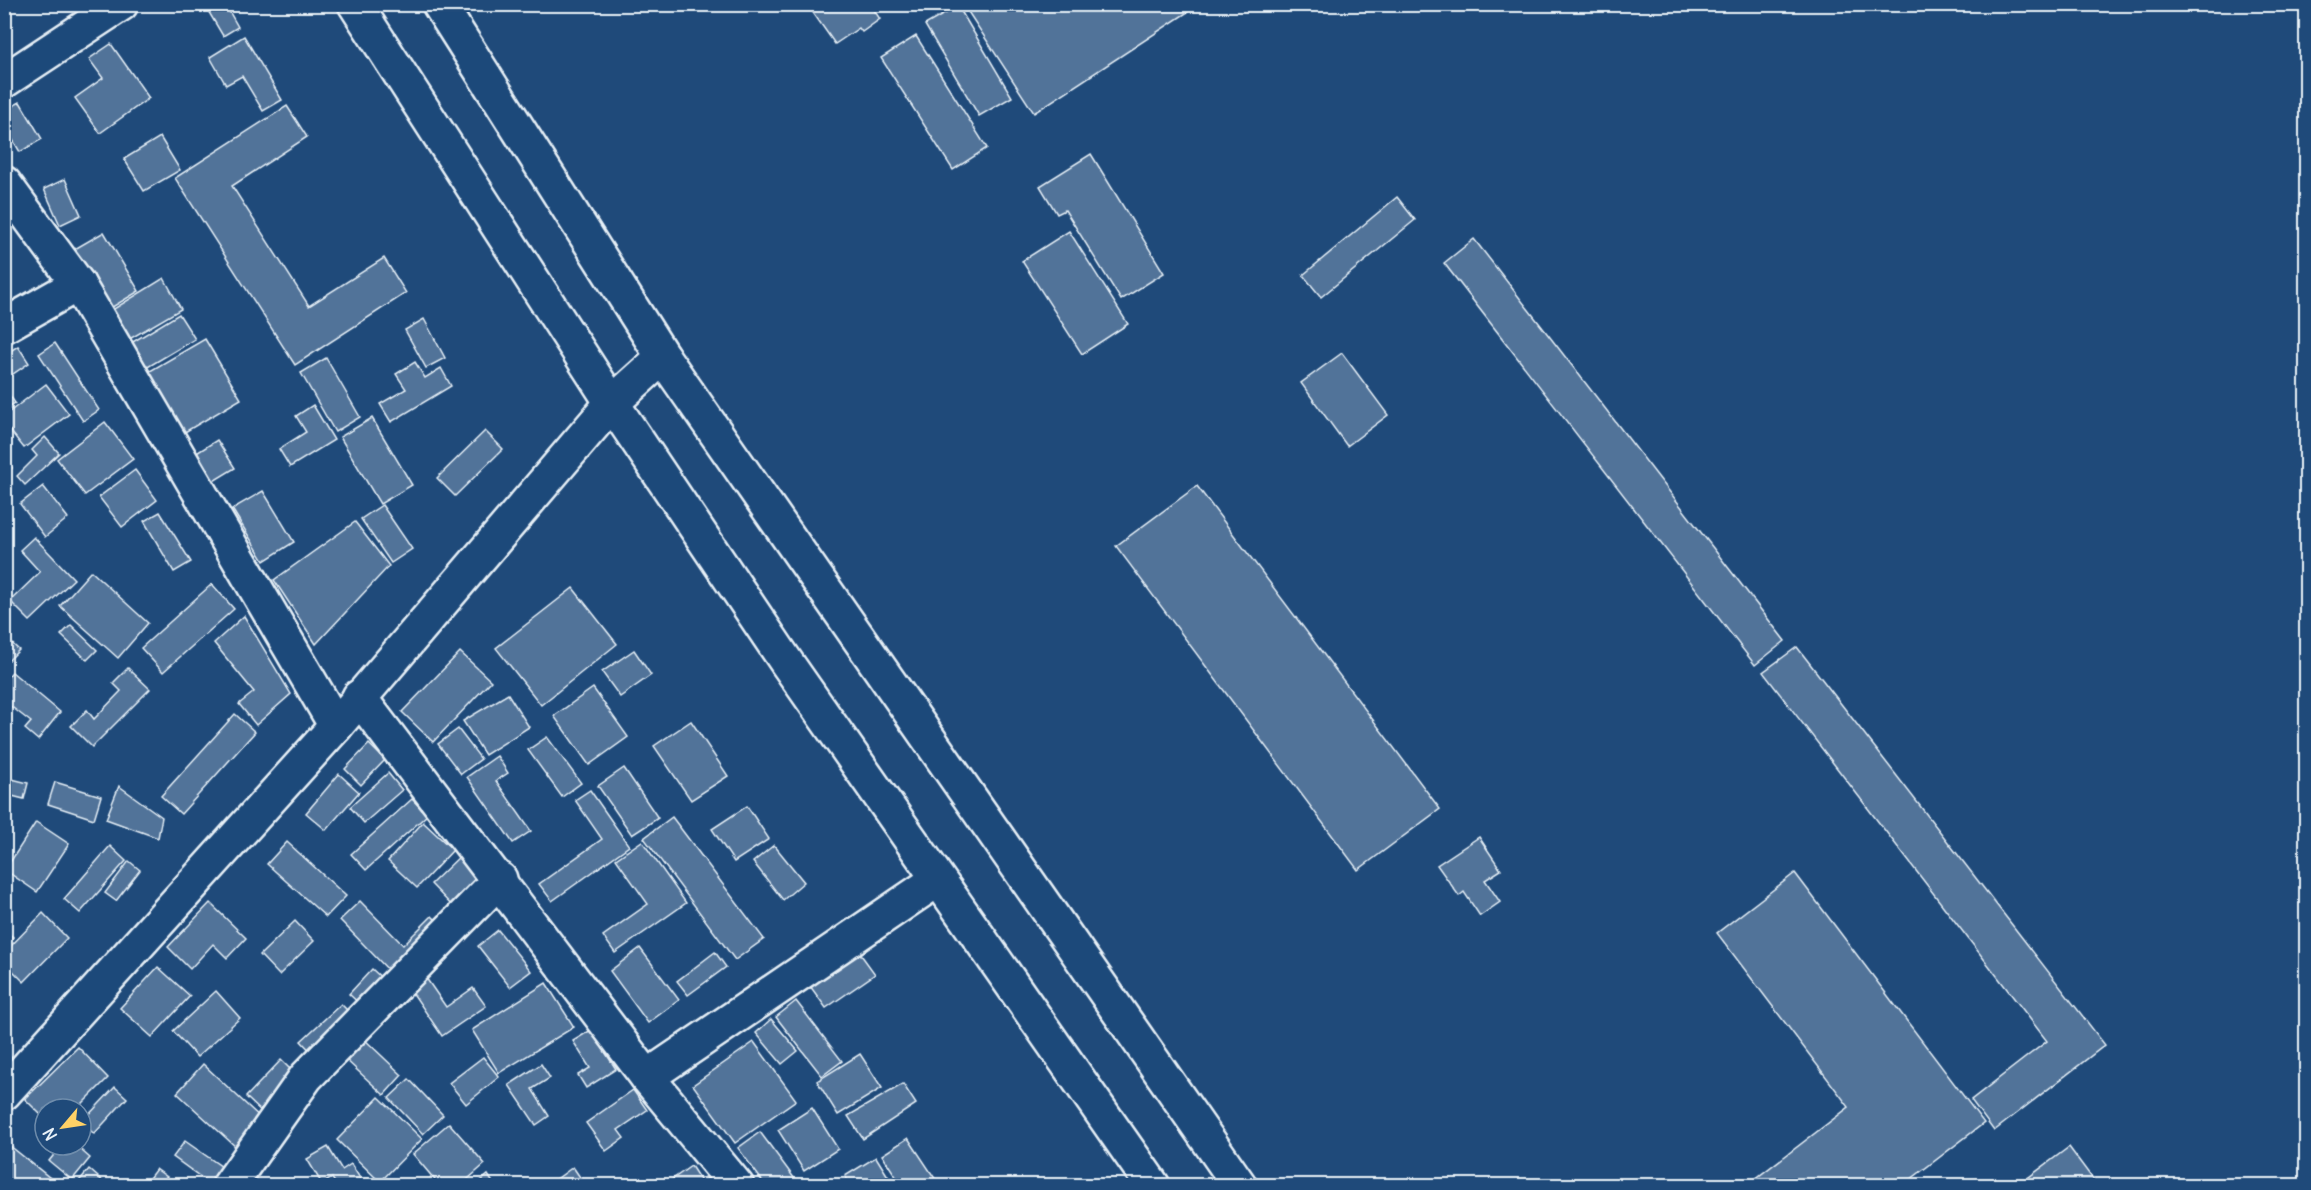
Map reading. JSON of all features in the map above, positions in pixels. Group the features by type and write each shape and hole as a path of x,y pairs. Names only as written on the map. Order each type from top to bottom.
{"street":[{"path":"4,81 121,4"},
{"path":"354,4 612,403 937,880 1153,1185"},
{"path":"440,4 663,357 1240,1185"},
{"path":"4,183 78,284 336,726"},
{"path":"4,326 78,284"},
{"path":"4,1093 336,726 612,403 663,357"},
{"path":"359,697 500,879 647,1077 737,1185"},
{"path":"229,1185 306,1077 500,879"},
{"path":"647,1077 937,880"}],"building":[{"path":"204,4 225,4 238,27 223,36"},
{"path":"807,4 870,4 880,19 862,32 859,28 835,44"},
{"path":"963,4 1200,4 1034,113"},
{"path":"958,6 1012,97 979,116 925,25"},
{"path":"244,36 282,100 263,111 242,76 226,85 210,57"},
{"path":"916,36 987,148 953,170 881,58"},
{"path":"111,44 149,98 100,133 75,98 103,78 89,59"},
{"path":"20,102 42,139 20,152 4,125 4,111"},
{"path":"287,106 307,137 232,186 309,306 384,258 406,293 295,365 175,178"},
{"path":"160,137 180,170 144,191 124,159"},
{"path":"1091,154 1164,273 1121,300 1065,210 1057,214 1040,186"},
{"path":"65,179 81,215 60,225 44,189"},
{"path":"1397,197 1415,220 1321,297 1303,275"},
{"path":"1069,231 1128,324 1082,354 1022,261"},
{"path":"104,232 139,291 109,309 73,250"},
{"path":"1474,239 1785,641 1755,665 1444,263"},
{"path":"164,278 181,309 121,344 104,315"},
{"path":"179,314 195,339 141,371 126,346"},
{"path":"424,319 445,358 426,368 405,330"},
{"path":"205,339 241,399 173,439 138,378"},
{"path":"55,343 99,410 83,421 39,354"},
{"path":"18,346 29,363 4,380 4,355"},
{"path":"1342,353 1388,415 1347,446 1301,383"},
{"path":"326,358 360,417 335,432 301,373"},
{"path":"415,362 425,378 441,368 451,386 391,422 380,404 406,389 396,374"},
{"path":"46,384 69,414 24,448 4,423 4,416"},
{"path":"4,387 15,403 4,410"},
{"path":"313,405 334,440 290,467 279,449 306,432 296,416"},
{"path":"372,418 412,485 380,504 340,437"},
{"path":"105,422 133,459 85,495 57,459"},
{"path":"485,431 503,449 455,496 437,478"},
{"path":"45,437 59,453 25,485 17,476 37,456 32,450"},
{"path":"217,440 235,468 212,482 195,454"},
{"path":"4,458 12,468 4,475"},
{"path":"135,470 157,500 122,527 99,497"},
{"path":"43,486 68,518 45,537 20,504"},
{"path":"1197,486 1440,809 1358,870 1116,546"},
{"path":"263,491 294,542 264,561 232,509"},
{"path":"382,505 412,549 391,563 361,519"},
{"path":"160,512 191,562 174,572 144,521"},
{"path":"355,522 389,566 316,644 274,580"},
{"path":"34,537 74,579 30,621 10,601 40,572 20,550"},
{"path":"91,571 148,623 118,658 60,606"},
{"path":"212,584 234,609 163,672 141,648"},
{"path":"573,588 617,644 541,705 496,648"},
{"path":"244,616 291,694 256,725 239,704 254,692 214,643"},
{"path":"71,625 97,650 87,660 61,635"},
{"path":"4,636 19,650 4,665"},
{"path":"1797,647 2105,1045 1994,1131 1971,1100 2047,1041 1763,672"},
{"path":"634,650 651,675 620,697 602,672"},
{"path":"460,652 491,681 433,742 402,712"},
{"path":"128,668 150,689 92,747 71,726 87,710 94,719 121,691 113,683"},
{"path":"12,672 60,712 38,740 25,729 31,722 4,701 4,681"},
{"path":"593,688 628,737 589,765 554,716"},
{"path":"508,694 529,727 485,755 463,721"},
{"path":"235,714 255,732 181,814 161,796"},
{"path":"691,721 728,776 691,800 654,746"},
{"path":"458,729 481,759 461,774 438,744"},
{"path":"547,737 581,783 562,797 528,750"},
{"path":"369,744 385,760 361,785 345,769"},
{"path":"497,756 508,773 496,781 531,831 513,843 467,777"},
{"path":"624,768 658,818 632,835 598,786"},
{"path":"388,773 402,790 364,823 350,807"},
{"path":"339,774 359,792 326,830 306,813"},
{"path":"4,777 28,783 24,799 4,794"},
{"path":"55,782 101,796 94,819 48,804"},
{"path":"119,786 162,817 158,838 106,819"},
{"path":"590,790 629,846 552,901 539,884 602,839 575,800"},
{"path":"412,799 427,815 366,870 351,854"},
{"path":"747,806 769,839 734,862 712,829"},
{"path":"672,817 764,939 735,960 644,838"},
{"path":"36,822 69,844 37,892 5,870"},
{"path":"423,822 453,850 417,888 388,861"},
{"path":"1479,837 1501,870 1485,880 1500,902 1480,916 1464,892 1459,896 1437,865"},
{"path":"642,841 686,903 615,953 603,936 648,904 616,859"},
{"path":"287,842 346,896 326,917 267,864"},
{"path":"774,845 804,882 783,900 753,862"},
{"path":"110,846 126,861 80,913 64,899"},
{"path":"461,855 487,883 457,911 431,884"},
{"path":"129,861 140,870 116,901 105,893"},
{"path":"1795,873 1984,1123 1902,1186 1746,1186 1849,1107 1717,933"},
{"path":"360,901 403,945 432,916 443,927 394,976 340,920"},
{"path":"210,903 246,938 227,958 213,944 190,969 168,947"},
{"path":"43,913 67,938 24,982 4,962 4,953"},
{"path":"295,921 314,941 279,975 260,955"},
{"path":"4,929 13,937 4,946"},
{"path":"498,930 531,971 510,987 478,946"},
{"path":"640,948 679,1000 648,1023 610,971"},
{"path":"715,952 726,967 688,995 677,981"},
{"path":"859,952 875,974 826,1008 810,986"},
{"path":"158,967 190,996 152,1037 120,1008"},
{"path":"372,969 388,984 365,1009 349,994"},
{"path":"426,978 446,1007 473,988 486,1006 442,1036 410,989"},
{"path":"546,983 574,1027 499,1073 472,1030"},
{"path":"216,991 240,1018 197,1057 173,1031"},
{"path":"796,1001 842,1061 822,1076 776,1017"},
{"path":"341,1004 356,1019 315,1056 301,1041"},
{"path":"771,1019 798,1051 782,1064 756,1033"},
{"path":"591,1030 616,1069 586,1088 578,1075 590,1068 573,1041"},
{"path":"363,1038 402,1075 384,1095 344,1058"},
{"path":"754,1042 796,1100 735,1143 693,1085"},
{"path":"78,1047 108,1078 89,1097 33,1097 33,1107 25,1099"},
{"path":"860,1054 882,1088 838,1115 817,1081"},
{"path":"483,1057 499,1077 466,1104 449,1083"},
{"path":"281,1060 300,1079 265,1115 246,1097"},
{"path":"203,1064 263,1120 237,1148 177,1093"},
{"path":"541,1064 550,1078 532,1089 549,1116 536,1125 509,1085"},
{"path":"409,1079 443,1115 423,1134 389,1098"},
{"path":"903,1084 916,1104 863,1139 848,1116"},
{"path":"115,1087 127,1098 94,1134 93,1110"},
{"path":"633,1090 647,1110 618,1130 624,1138 606,1151 586,1123"},
{"path":"379,1097 422,1139 380,1182 337,1140"},
{"path":"812,1108 838,1149 804,1171 778,1130"},
{"path":"449,1123 485,1164 460,1186 440,1186 413,1154"},
{"path":"760,1132 800,1186 766,1186 738,1148"},
{"path":"908,1138 938,1183 934,1186 902,1186 882,1155"},
{"path":"4,1141 50,1178 44,1186 4,1186"},
{"path":"185,1141 225,1169 213,1186 173,1157"},
{"path":"328,1147 342,1170 351,1164 365,1186 337,1186 332,1178 322,1184 307,1159"},
{"path":"2069,1147 2098,1186 2017,1186"},
{"path":"52,1157 90,1158 72,1180 49,1161"},
{"path":"876,1157 894,1186 851,1186 845,1176"},
{"path":"691,1166 704,1186 673,1186 670,1181"},
{"path":"573,1167 586,1186 547,1186"},
{"path":"89,1169 108,1186 75,1186"},
{"path":"156,1169 167,1177 161,1186 143,1186"},
{"path":"488,1175 495,1186 475,1186"}]}
